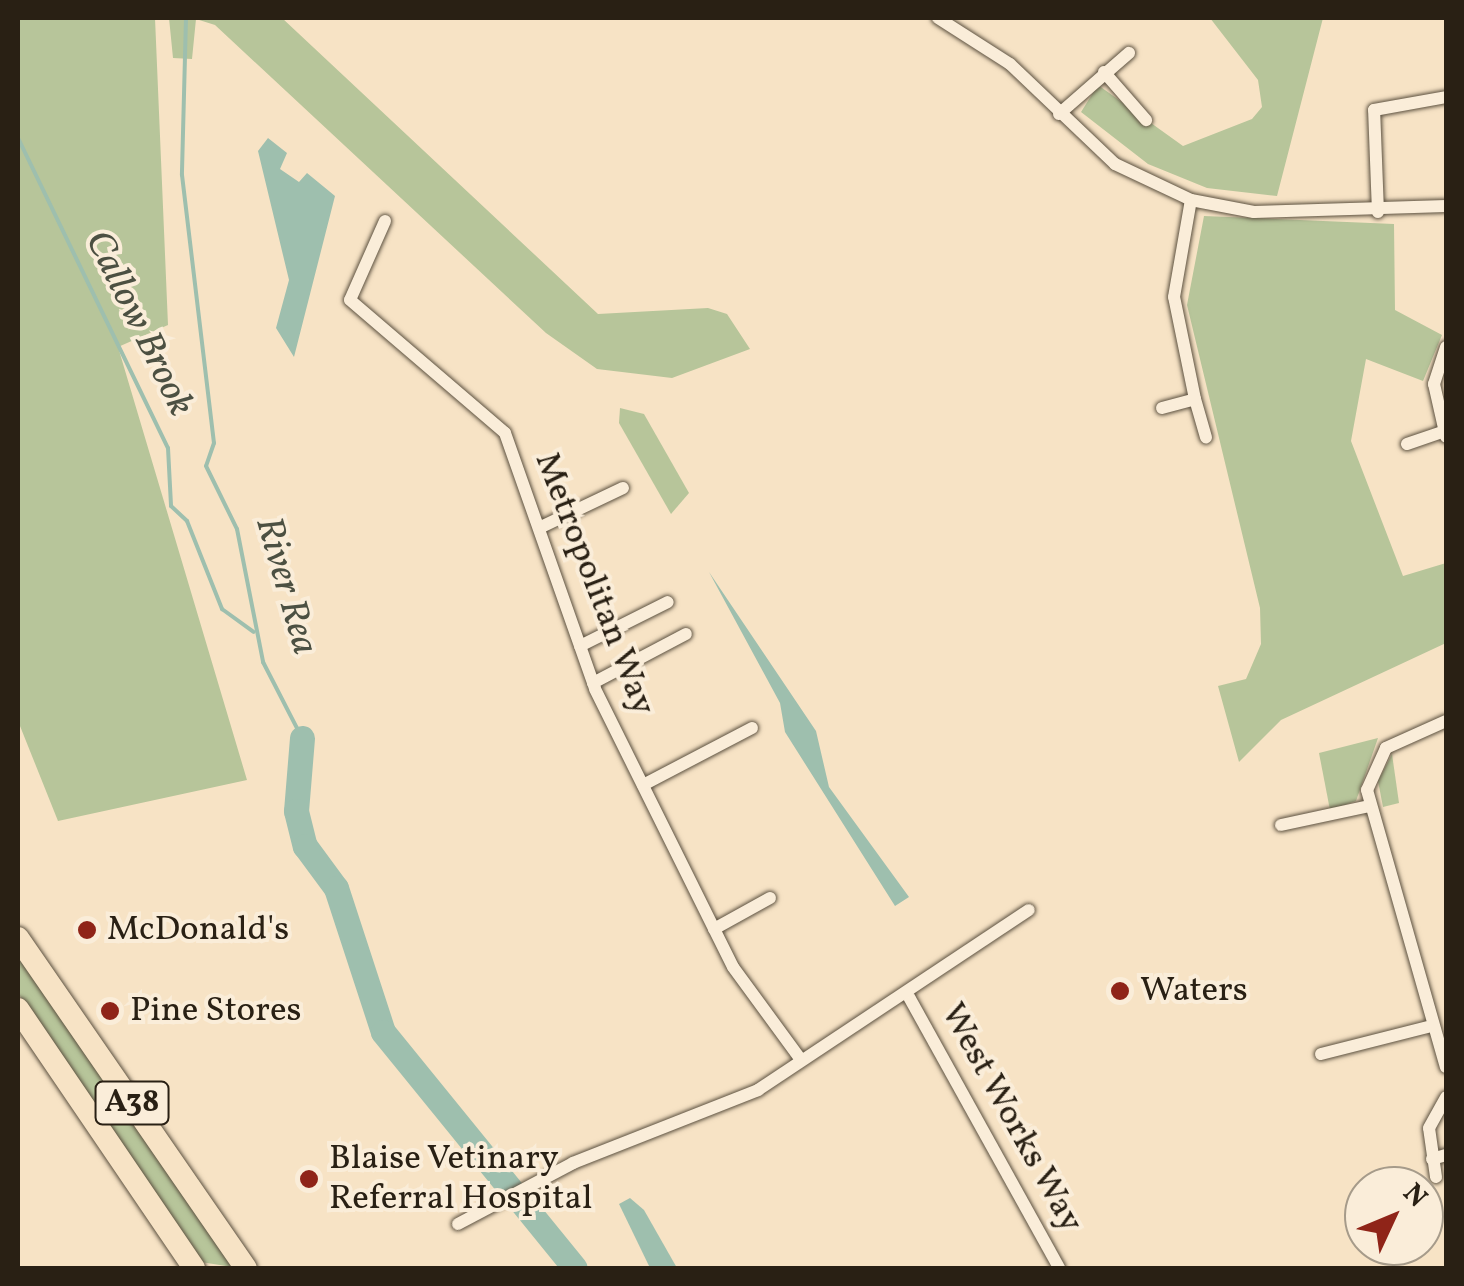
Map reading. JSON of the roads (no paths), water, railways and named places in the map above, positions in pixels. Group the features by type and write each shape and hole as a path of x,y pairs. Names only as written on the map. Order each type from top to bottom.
{"highway":[{"name":"A38","path":"18,938 246,1268"},
{"name":"A38","path":"18,1009 189,1266"}],"street":[{"path":"938,18 978,38 1114,164 1190,200 1254,212 1378,212 1446,206"},
{"path":"1059,114 1129,53"},
{"path":"1104,72 1146,120"},
{"path":"1378,212 1374,110 1446,97"},
{"path":"1190,200 1174,297 1206,437"},
{"name":"Metropolitan Way","path":"385,221 350,300 506,434 593,683 714,929 801,1060"},
{"path":"1408,444 1445,434 1434,384 1446,347"},
{"path":"1162,408 1196,399"},
{"path":"539,528 623,488"},
{"path":"580,646 668,602"},
{"path":"593,683 686,634"},
{"path":"1446,722 1386,748 1368,780 1370,806 1428,1027 1446,1067"},
{"path":"642,785 752,728"},
{"path":"1281,825 1370,806"},
{"path":"714,929 770,898"},
{"name":"West Works Way","path":"458,1224 542,1179 688,1124 909,997 1029,910"},
{"name":"West Works Way","path":"909,997 1059,1268"},
{"path":"1321,1054 1428,1027"},
{"path":"1434,1166 1429,1128 1446,1098"},
{"path":"1432,1159 1446,1155"}],"waterway":[{"name":"River Rea","path":"186,18 182,175 214,443 206,466 237,529 263,662 302,738"},
{"name":"Callow Brook","path":"18,138 168,448 171,506 187,521 222,609 254,632"},
{"name":"River Rea","path":"302,738 296,811 305,846 336,888 383,1032 575,1268"}],"place":[{"name":"McDonald's","path":"87,930"},
{"name":"Waters","path":"1120,991"},
{"name":"Pine Stores","path":"110,1011"},
{"name":"Blaise Vetinary Referral Hospital","path":"309,1179"}]}
